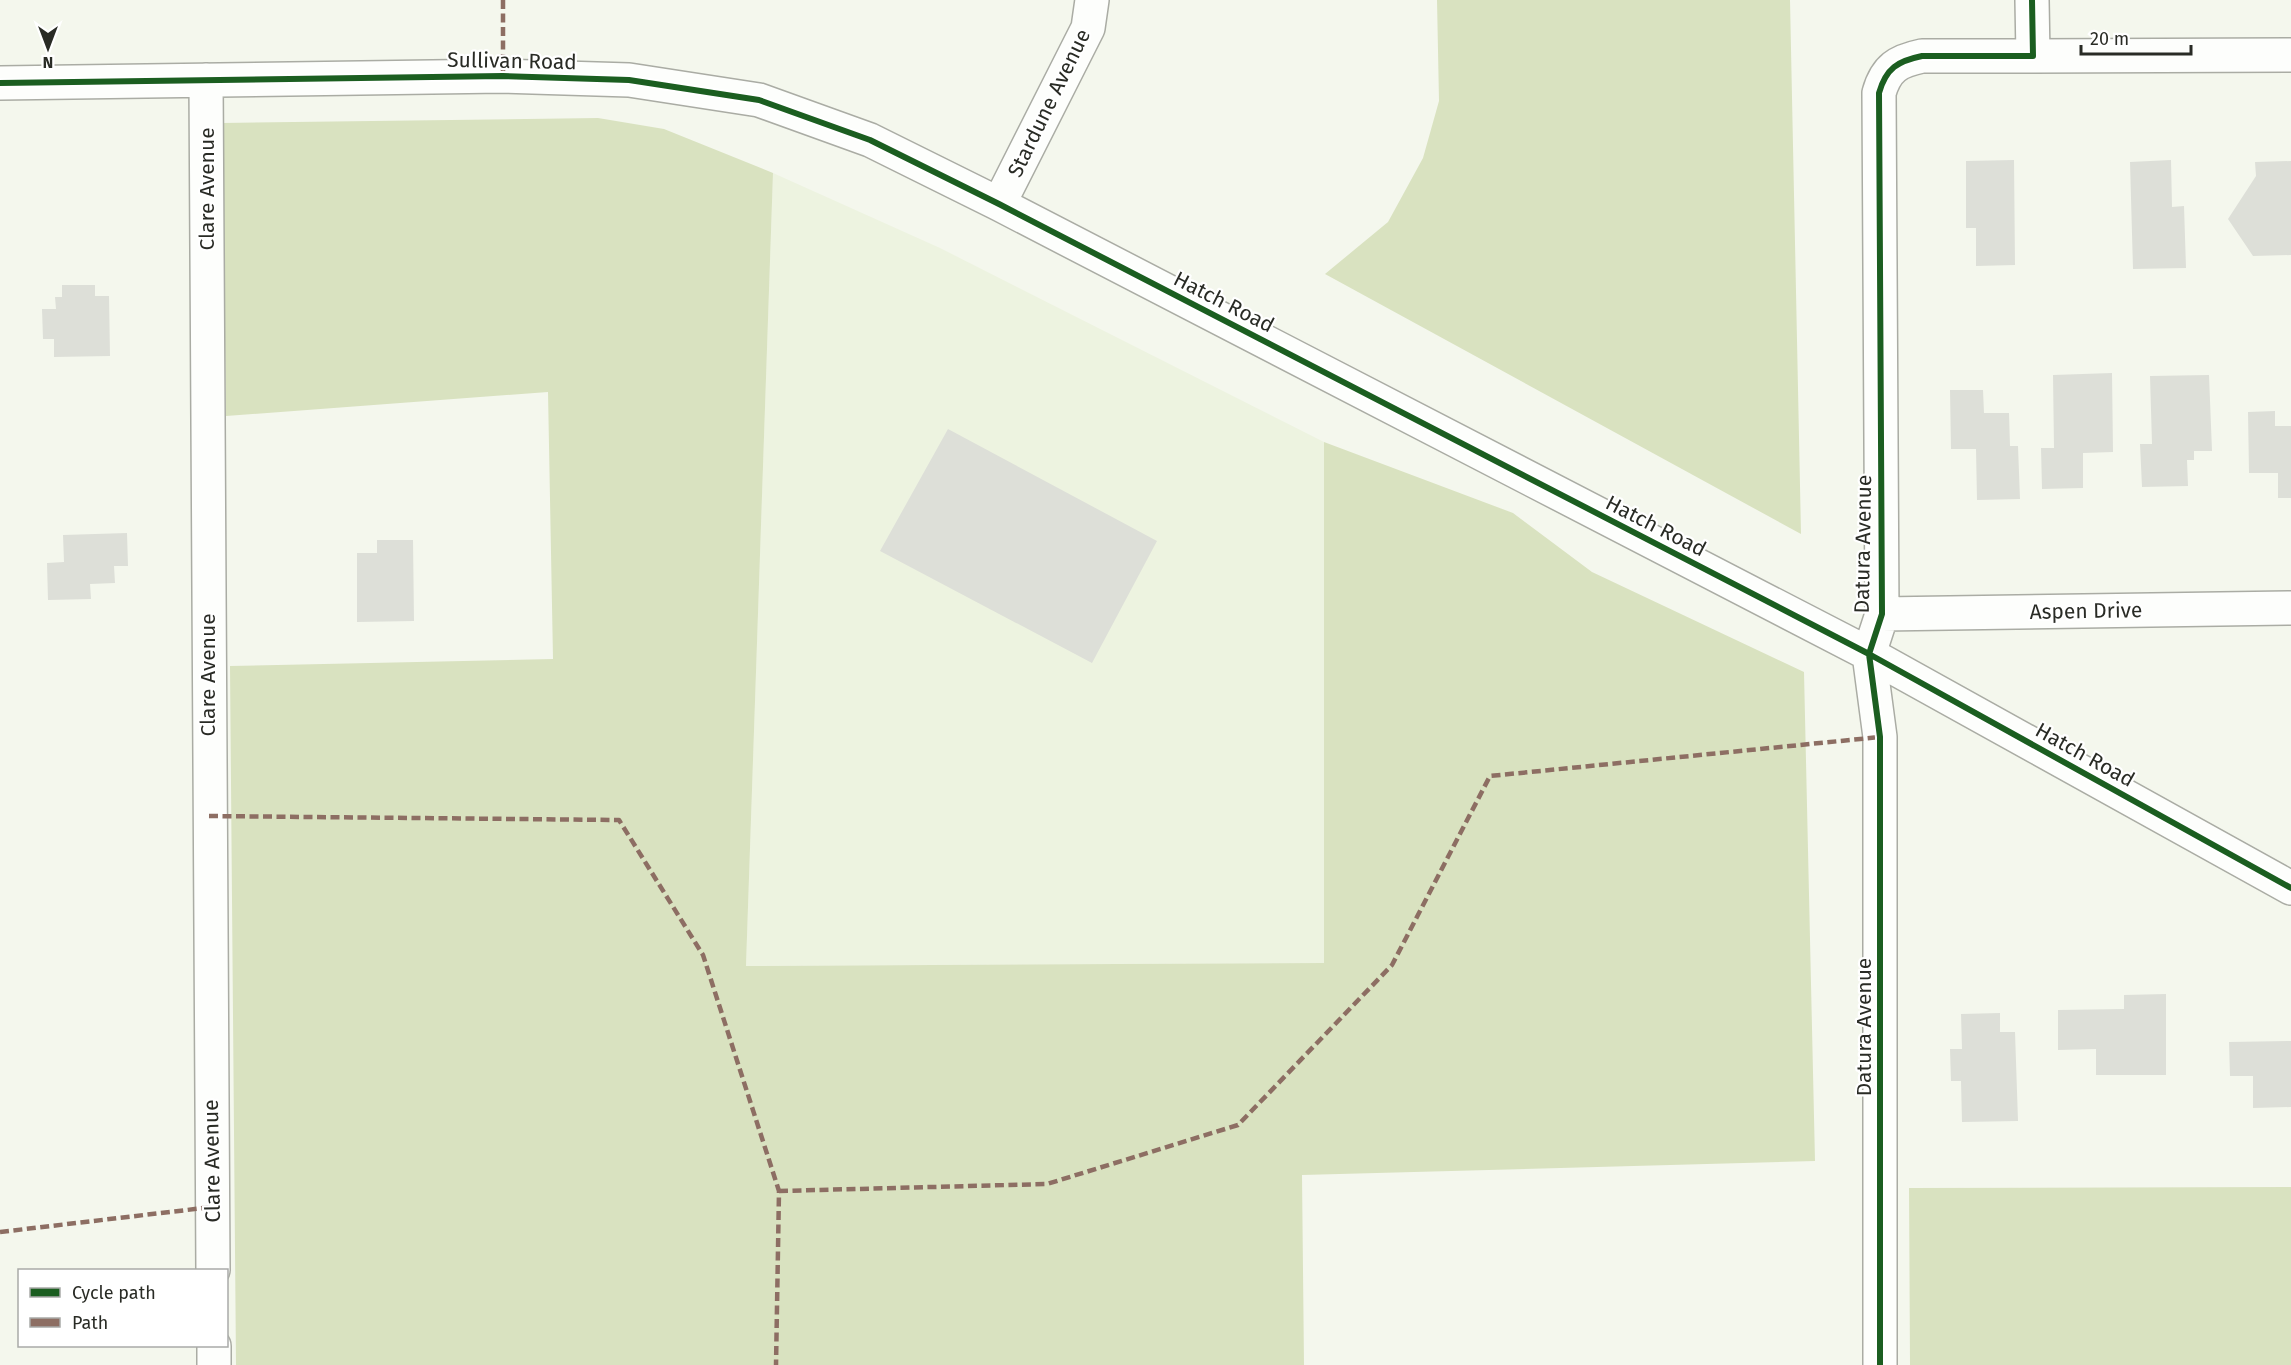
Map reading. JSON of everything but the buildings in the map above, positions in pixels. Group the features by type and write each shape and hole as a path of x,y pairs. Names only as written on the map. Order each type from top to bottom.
{"street":[{"name":"Stardune Avenue","path":"999,204 1088,28 1092,0"},
{"path":"2032,0 2033,56 2291,55"},
{"name":"Datura Avenue","path":"1880,1365 1880,737 1869,654 1882,614 1879,93 1883,79 1905,59 1922,56 2033,56"},
{"name":"Sullivan Road","path":"0,83 503,76 629,80 759,100 870,140 999,204"},
{"name":"Clare Avenue","path":"206,80 213,1269"},
{"name":"Hatch Road","path":"999,204 1869,654 2291,888"},
{"name":"Aspen Drive","path":"1882,614 2291,608"},
{"path":"214,1347 214,1365"}],"shaded area":[{"path":"773,173 940,248 1324,442 1324,963 746,966"}],"green space":[{"path":"1437,0 1790,0 1801,534 1325,274 1388,222 1423,158 1439,101"},
{"path":"598,118 664,129 773,173 746,966 1324,963 1324,442 1513,513 1592,572 1804,672 1815,1161 1302,1175 1304,1365 236,1365 230,666 553,659 548,392 226,416 222,123"},
{"path":"2291,1187 2291,1365 1910,1365 1909,1188"}],"marked path":[{"path":"503,0 503,76"},
{"path":"779,1191 1047,1184 1238,1125 1392,965 1490,776 1880,737"},
{"path":"209,816 619,820 703,955 779,1191 776,1365"},
{"path":"0,1232 212,1207"}],"cycle path":[{"path":"1880,1365 1880,737 1869,654 1882,614 1879,93 1885,77 1894,67 1922,56 2033,56 2032,0"},
{"path":"0,83 503,76 629,80 759,100 870,140 999,204 1869,654 2291,888"}]}
